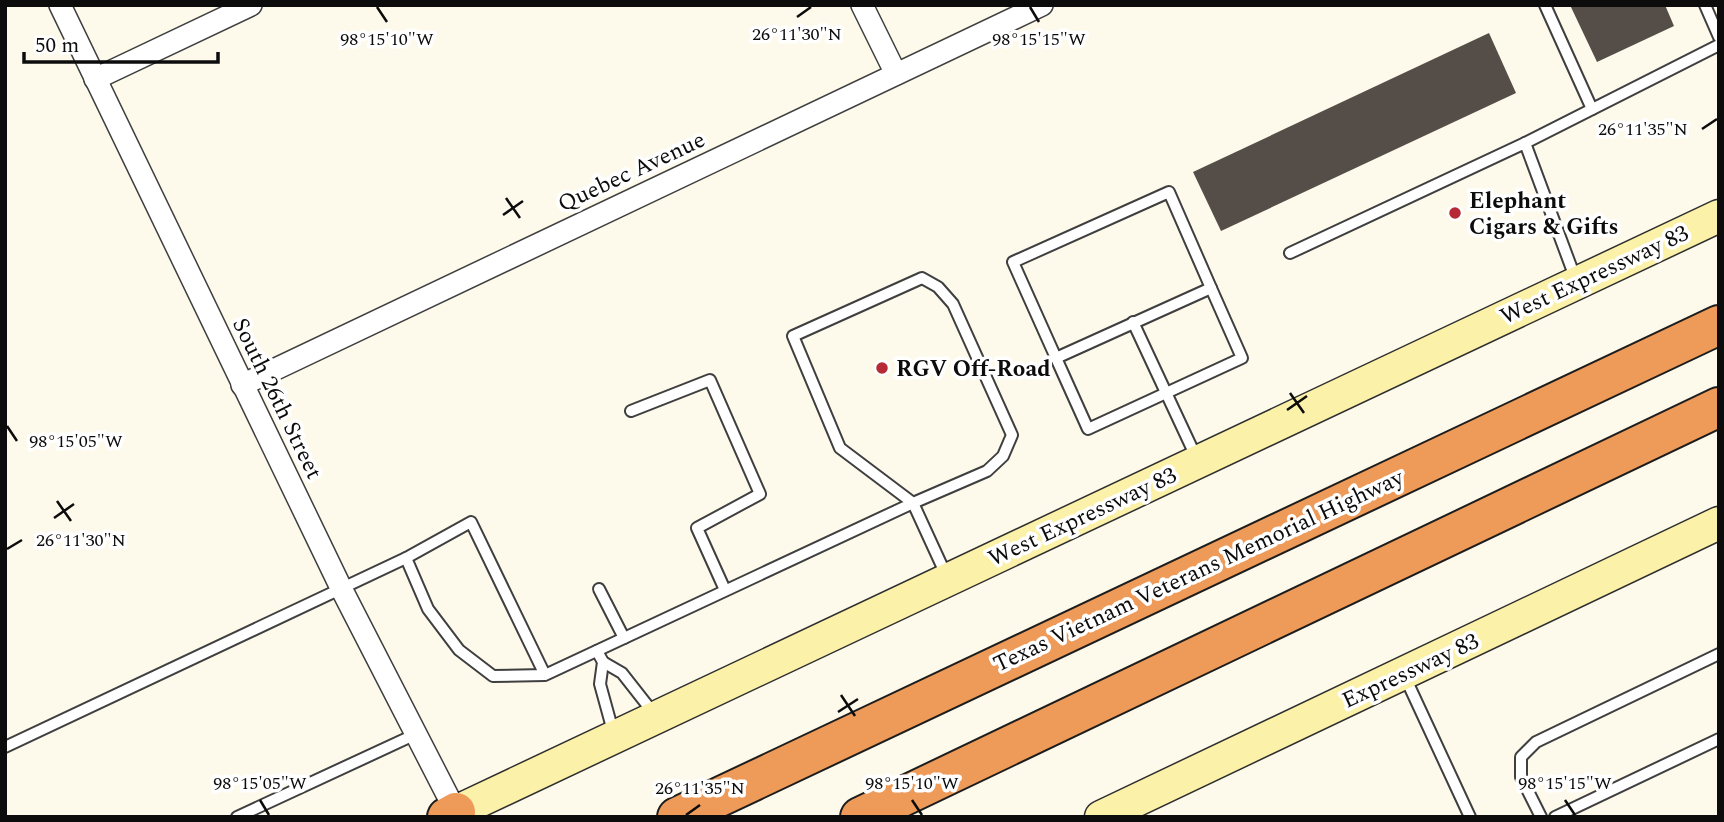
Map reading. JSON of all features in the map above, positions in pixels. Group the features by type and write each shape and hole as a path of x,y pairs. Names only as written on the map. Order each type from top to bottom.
{"highway":[{"name":"Texas Vietnam Veterans Memorial Highway","path":"677,817 1719,326"},
{"path":"860,817 1719,407"}],"main road":[{"name":"West Expressway 83","path":"449,815 1719,215"},
{"name":"Expressway 83","path":"1101,817 1719,523"}],"street":[{"name":"South 26th Street","path":"60,5 342,590 416,734 449,815"},
{"path":"95,79 251,5"},
{"path":"862,5 896,74"},
{"name":"Quebec Avenue","path":"243,385 1042,5"}],"lane":[{"path":"1545,5 1592,109"},
{"path":"1705,5 1719,37"},
{"path":"1290,253 1525,143 1719,45"},
{"path":"1525,143 1577,282"},
{"path":"1169,192 1211,288 1242,358 1088,429 1013,262 1169,192"},
{"path":"406,558 428,609 459,650 493,676 545,675 913,503 987,471 1003,456 1012,435 953,304 939,288 922,278 793,336 840,448 913,503 949,579"},
{"path":"1056,358 1211,288"},
{"path":"1133,322 1198,461"},
{"path":"631,411 710,380 760,494 697,528 725,590"},
{"path":"5,747 342,590 471,522 545,675"},
{"path":"599,589 624,638"},
{"path":"597,651 603,662 622,673 657,717"},
{"path":"1541,817 1521,777 1521,757 1536,743 1719,654"},
{"path":"603,662 600,684 614,737"},
{"path":"1403,673 1470,817"},
{"path":"237,817 416,734"},
{"path":"1555,817 1719,739"}],"building":[{"path":"1570,5 1665,5 1674,26 1597,62"},
{"path":"1489,33 1516,93 1221,231 1193,172"}],"place":[{"name":"Elephant Cigars & Gifts","path":"1455,213"},
{"name":"RGV Off-Road","path":"882,368"}]}
